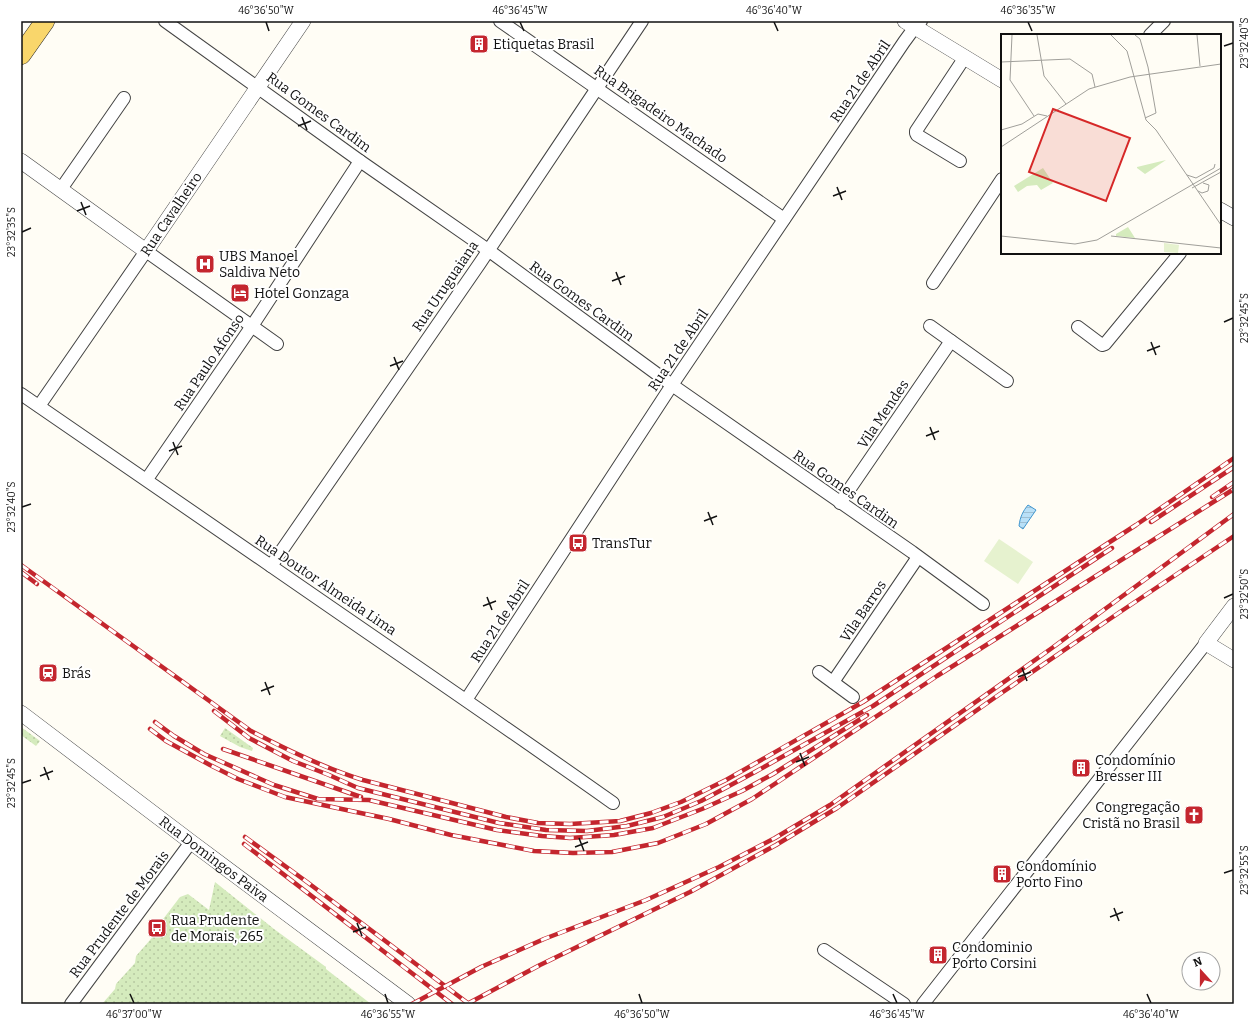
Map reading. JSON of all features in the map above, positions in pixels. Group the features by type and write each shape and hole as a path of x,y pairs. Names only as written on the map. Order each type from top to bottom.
{"main road":[{"path":"21,55 45,21"}],"street":[{"name":"Rua Gomes Cardim","path":"165,21 360,161 488,250 672,385 983,604"},
{"name":"Rua Cavalheiro","path":"39,406 303,21"},
{"name":"Rua Brigadeiro Machado","path":"500,21 784,219"},
{"name":"Rua Uruguaiana","path":"271,566 488,250 642,21"},
{"path":"1151,34 1164,21"},
{"path":"914,23 1001,79"},
{"name":"Rua 21 de Abril","path":"466,700 672,385 914,23"},
{"path":"960,161 917,135 916,131 965,57"},
{"path":"61,189 124,98"},
{"path":"21,161 277,344"},
{"name":"Rua Paulo Afonso","path":"147,479 252,326 360,161"},
{"path":"933,283 1001,181"},
{"path":"1221,211 1234,218"},
{"path":"1078,327 1102,345 1105,344 1179,254"},
{"path":"930,326 1007,381"},
{"name":"Vila Mendes","path":"840,503 950,341"},
{"name":"Rua Doutor Almeida Lima","path":"21,394 147,479 613,802"},
{"name":"Vila Barros","path":"833,682 918,557"},
{"path":"923,1004 1234,606"},
{"path":"1206,643 1234,660"},
{"path":"819,672 853,696"},
{"name":"Rua Domingos Paiva","path":"21,713 408,1004"},
{"name":"Rua Prudente de Morais","path":"71,1004 191,842"},
{"path":"824,950 904,1004"}],"green space":[{"path":"999,539 1033,562 1018,584 984,561"},
{"path":"21,727 40,741 36,746 21,735"},
{"path":"225,728 253,748 252,751 240,747 220,736"},
{"path":"215,882 274,929 326,967 326,969 371,1004 102,1004 115,989 116,984 135,963 136,956 157,932 157,927 180,897 188,894 209,910"}],"water":[{"path":"1028,505 1036,510 1023,529 1019,526 1019,523 1022,514"}],"railway":[{"path":"21,565 251,731 292,752 320,764 363,780 506,817 538,823 570,824 620,821 651,813 681,802 726,780 863,702 1136,525 1234,458"},
{"path":"1151,522 1234,467"},
{"path":"1212,497 1234,482"},
{"path":"150,729 166,741 210,765 238,779 285,797 389,819 451,835 534,851 573,853 612,852 658,843 706,824 752,799 937,676 1234,489"},
{"path":"412,1004 481,967 544,939 646,900 719,867 775,838 830,805 1052,648 1234,514"},
{"path":"467,1004 540,965 690,892 776,845 837,808 1000,694 1234,536"},
{"path":"214,711 249,738 293,761 358,788 499,823 546,830 587,831 627,826 663,817 701,801 873,706 1112,548"},
{"path":"21,572 37,584"},
{"path":"155,722 174,736 204,754 274,785 318,799 369,800 497,830 570,838 614,835 653,828 702,809 742,791 773,774 867,715"},
{"path":"223,749 361,797"},
{"path":"245,837 469,1004"},
{"path":"244,844 452,1004"}],"place":[{"name":"Etiquetas Brasil","path":"479,44"},
{"name":"UBS Manoel Saldiva Neto","path":"205,264"},
{"name":"Hotel Gonzaga","path":"240,293"},
{"name":"TransTur","path":"578,543"},
{"name":"Brás","path":"48,673"},
{"name":"Condomínio Bresser III","path":"1081,768"},
{"name":"Congregação Cristã no Brasil","path":"1194,815"},
{"name":"Condomínio Porto Fino","path":"1002,874"},
{"name":"Rua Prudente de Morais, 265","path":"157,928"},
{"name":"Condominio Porto Corsini","path":"938,955"}]}
